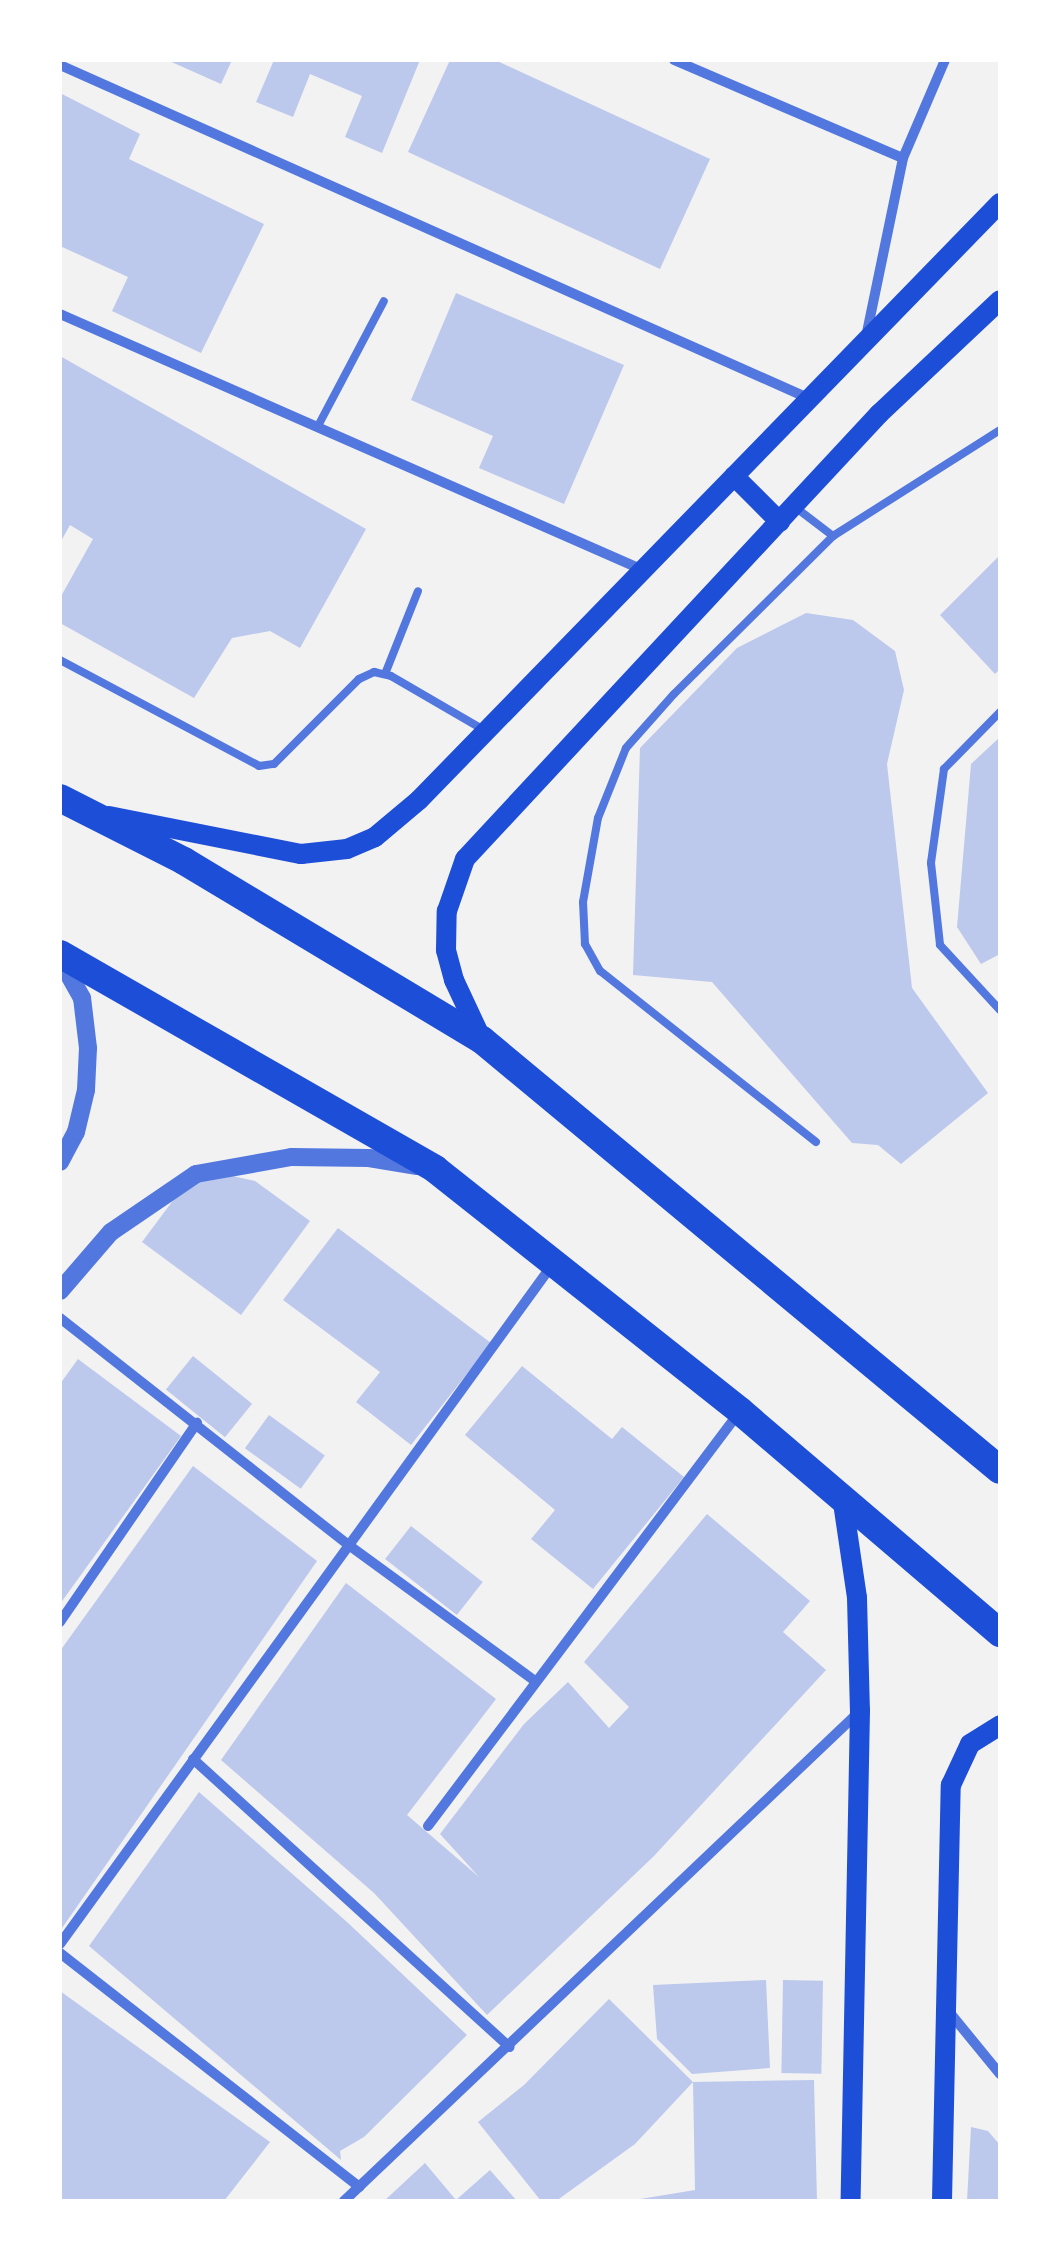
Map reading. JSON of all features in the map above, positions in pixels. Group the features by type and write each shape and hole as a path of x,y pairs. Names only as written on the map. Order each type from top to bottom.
{"highway":[{"path":"72,804 201,871 482,1040 1000,1470"},
{"path":"60,957 434,1169 740,1412 1000,1633"}],"main road":[{"path":"72,804 286,852 317,854 348,849 375,837 486,732 1000,203"},
{"path":"482,1040 454,980 446,950 448,903 466,860 879,414 1000,300"},
{"path":"734,476 787,514"},
{"path":"842,1496 857,1598 860,1710 851,2201"},
{"path":"942,2201 951,1785 970,1744 1000,1725"}],"street":[{"path":"674,60 903,158"},
{"path":"865,342 903,158 945,60"},
{"path":"60,65 809,399"},
{"path":"60,314 643,570"},
{"path":"60,957 82,998 88,1048 86,1090 76,1132 60,1162"},
{"path":"63,1280 110,1232 196,1174 291,1157 369,1158 434,1169"},
{"path":"60,1944 554,1264"},
{"path":"60,1318 350,1546 535,1680"},
{"path":"428,1826 740,1412"},
{"path":"60,1622 197,1423"},
{"path":"958,1435 1000,1450"},
{"path":"344,2201 860,1710"},
{"path":"193,1759 510,2047"},
{"path":"60,1953 358,2187"},
{"path":"946,2009 1000,2074"}],"lane":[{"path":"318,426 384,301"},
{"path":"816,1142 600,971 585,944 583,902 598,818 626,748 674,694 834,536 1000,430"},
{"path":"787,514 834,536"},
{"path":"385,674 418,591"},
{"path":"60,660 250,763 265,766 274,764 368,673 385,674 486,732"},
{"path":"1000,712 944,769 931,863 940,945 1000,1010"}],"building":[{"path":"167,60 232,60 221,84"},
{"path":"274,60 420,60 382,153 345,137 362,96 310,74 293,117 256,102"},
{"path":"450,60 495,60 710,159 660,269 408,152"},
{"path":"60,93 140,134 129,159 264,224 201,353 112,311 128,277 60,246"},
{"path":"456,293 624,365 564,504 479,468 493,436 411,400"},
{"path":"60,356 366,529 300,648 270,631 232,638 194,698 60,623 60,598 93,539 70,525 60,543"},
{"path":"1000,555 1000,669 995,674 940,615"},
{"path":"806,613 853,620 895,651 904,690 887,764 912,988 988,1093 901,1164 878,1145 852,1143 712,982 633,975 640,748 737,648"},
{"path":"1000,737 1000,954 981,964 957,927 971,764"},
{"path":"228,1175 255,1181 310,1221 241,1315 142,1242 189,1179"},
{"path":"338,1228 491,1343 411,1445 356,1402 380,1372 283,1300"},
{"path":"193,1356 252,1404 225,1437 166,1389"},
{"path":"78,1359 181,1436 60,1604 60,1384"},
{"path":"522,1366 612,1439 622,1427 684,1477 593,1589 531,1539 555,1510 465,1435"},
{"path":"269,1415 325,1456 301,1489 245,1448"},
{"path":"193,1466 317,1561 60,1931 60,1651"},
{"path":"707,1514 810,1601 783,1632 826,1670 653,1857 487,2015 374,1893 221,1760 346,1583 496,1699 407,1815 479,1877 440,1834 524,1724 568,1682 609,1728 629,1707 584,1662"},
{"path":"411,1526 483,1582 457,1615 385,1559"},
{"path":"199,1792 347,1922 467,2035 364,2137 340,2151 341,2160 89,1946"},
{"path":"766,1980 770,2068 692,2074 657,2039 653,1985"},
{"path":"783,1980 823,1981 821,2074 781,2073"},
{"path":"60,1991 270,2142 224,2201 60,2201"},
{"path":"609,1999 693,2082 635,2144 556,2201 541,2201 478,2122 524,2085"},
{"path":"814,2080 817,2201 628,2201 695,2190 693,2082"},
{"path":"971,2127 988,2131 1000,2145 1000,2201 967,2201"},
{"path":"425,2163 456,2200 490,2170 517,2201 384,2201"}]}
